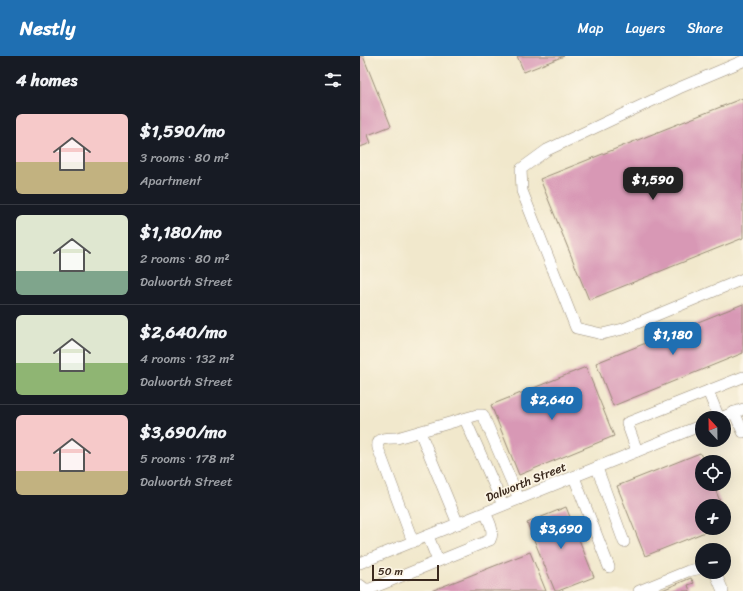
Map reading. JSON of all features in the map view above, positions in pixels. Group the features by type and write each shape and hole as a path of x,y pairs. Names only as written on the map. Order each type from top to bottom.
{"street":[{"path":"743,61 679,88 547,150 521,169 522,192 576,328 602,334 623,329 743,279"},
{"path":"637,451 627,423 743,377"},
{"path":"708,391 716,411"},
{"path":"739,410 743,432"},
{"path":"413,542 380,455 377,444 379,440 387,437 397,438 483,415 519,499"},
{"path":"465,419 503,505"},
{"name":"Dalworth Street","path":"360,563 695,428"},
{"path":"420,432 458,524"},
{"path":"597,468 624,542"},
{"path":"574,477 609,567"},
{"path":"360,585 365,589 370,589 490,540 493,536 485,512"},
{"path":"428,536 438,561"},
{"path":"639,591 695,570"},
{"path":"718,579 723,591"}],"building":[{"path":"360,56 363,56 391,126 368,135 371,143 360,147"},
{"path":"517,56 564,56 524,72"},
{"path":"743,98 743,238 589,300 540,179"},
{"path":"743,304 743,353 613,406 596,363"},
{"path":"586,367 614,436 519,475 491,405"},
{"path":"700,453 701,455 695,455 695,491 716,491 719,499 695,499 695,535 698,535 645,556 617,486"},
{"path":"566,507 594,577 555,591 527,523"},
{"path":"530,552 546,591 431,591"},
{"path":"691,578 694,583 688,585 690,591 660,591"}]}
